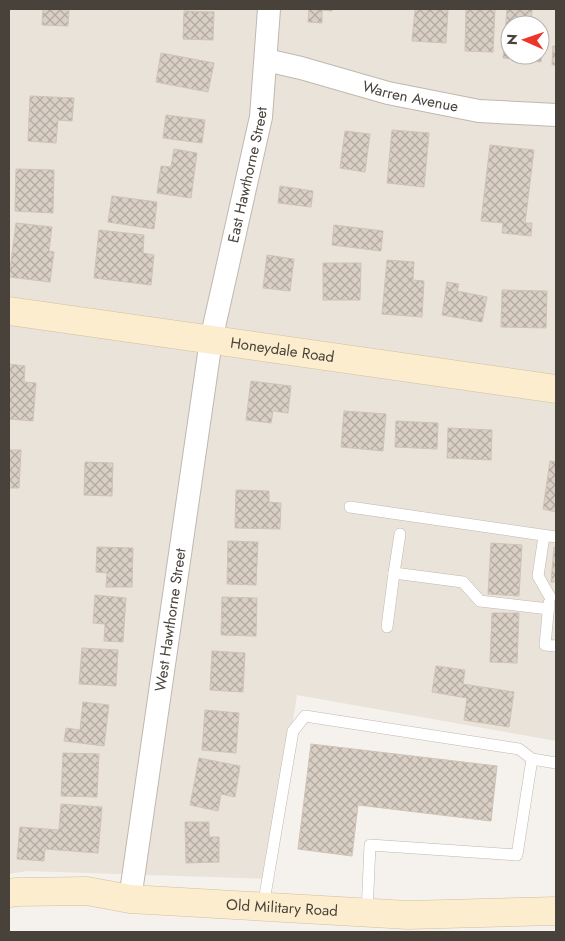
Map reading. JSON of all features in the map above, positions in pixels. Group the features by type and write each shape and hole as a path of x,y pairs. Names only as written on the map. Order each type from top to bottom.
{"street":[{"name":"East Hawthorne Street","path":"211,340 261,118 269,9"},
{"name":"Warren Avenue","path":"266,60 302,68 388,93 479,112 556,115"},
{"name":"Honeydale Road","path":"9,311 556,389"},
{"name":"West Hawthorne Street","path":"130,900 211,340"},
{"name":"Old Military Road","path":"9,893 87,891 130,900 408,915 556,911"}],"lane":[{"path":"350,507 556,537"},
{"path":"387,626 400,534"},
{"path":"544,536 538,576 553,597 549,609 545,644 556,646"},
{"path":"394,573 463,582 480,600 549,609"},
{"path":"263,907 293,731 306,716 519,749 532,759 556,762"},
{"path":"367,913 370,845 517,855 532,759"}],"shaded area":[{"path":"9,9 556,9 556,741 297,695 268,879 27,871 9,874"}],"building":[{"path":"43,9 69,9 68,26 42,25"},
{"path":"309,9 332,9 332,11 322,10 322,23 308,22"},
{"path":"415,9 448,9 446,43 412,41"},
{"path":"466,9 495,9 493,52 465,51"},
{"path":"507,9 532,9 532,15 507,15"},
{"path":"184,11 214,12 213,40 183,39"},
{"path":"553,46 556,46 556,65 552,65"},
{"path":"161,53 214,63 208,92 156,82"},
{"path":"30,96 74,98 72,121 58,120 56,143 28,141"},
{"path":"166,115 205,120 202,143 163,138"},
{"path":"392,130 429,133 424,187 387,183"},
{"path":"345,131 370,134 365,172 340,168"},
{"path":"490,145 534,150 525,223 532,223 531,236 502,233 503,223 481,221"},
{"path":"174,149 197,153 191,198 157,193 161,166 171,167"},
{"path":"16,169 54,170 53,213 15,211"},
{"path":"280,186 313,191 311,207 278,203"},
{"path":"112,196 157,202 154,229 108,222"},
{"path":"16,223 52,227 49,251 54,252 50,282 9,277"},
{"path":"334,225 383,231 381,251 332,245"},
{"path":"99,230 144,235 143,253 154,255 151,285 94,278"},
{"path":"267,255 294,259 290,291 263,288"},
{"path":"387,260 414,262 413,280 424,281 422,317 382,314"},
{"path":"323,263 361,263 360,300 323,300"},
{"path":"447,282 459,284 457,291 487,297 482,322 442,315"},
{"path":"502,290 547,291 546,328 501,327"},
{"path":"9,364 25,366 24,382 36,383 33,421 9,419"},
{"path":"251,381 291,386 288,413 273,411 271,423 246,420"},
{"path":"344,411 386,414 383,451 341,447"},
{"path":"396,421 438,423 437,449 395,447"},
{"path":"448,428 492,430 491,460 447,458"},
{"path":"9,450 21,450 19,488 9,488"},
{"path":"550,461 556,462 556,512 543,509"},
{"path":"85,462 113,463 112,496 84,495"},
{"path":"236,490 269,491 269,502 281,503 280,529 235,528"},
{"path":"228,541 258,542 256,585 227,584"},
{"path":"491,543 522,545 519,596 488,594"},
{"path":"97,547 133,548 132,587 106,587 107,573 96,572"},
{"path":"554,547 556,548 556,582 551,582"},
{"path":"95,595 126,598 123,642 104,641 105,624 93,623"},
{"path":"222,597 257,598 256,636 221,635"},
{"path":"492,613 519,613 517,663 490,662"},
{"path":"82,648 118,650 116,686 79,684"},
{"path":"212,651 245,653 243,692 210,690"},
{"path":"436,666 465,670 463,684 514,692 509,727 464,720 467,698 432,692"},
{"path":"83,702 109,705 104,746 64,741 66,728 80,730"},
{"path":"205,710 239,713 236,753 202,750"},
{"path":"311,744 497,766 491,821 358,805 352,856 298,849"},
{"path":"63,753 99,754 97,797 61,796"},
{"path":"199,758 240,766 235,797 221,794 218,811 190,805"},
{"path":"61,804 102,807 98,853 45,849 44,861 17,859 20,827 59,830"},
{"path":"185,822 209,822 209,837 219,837 219,862 186,863"}]}
